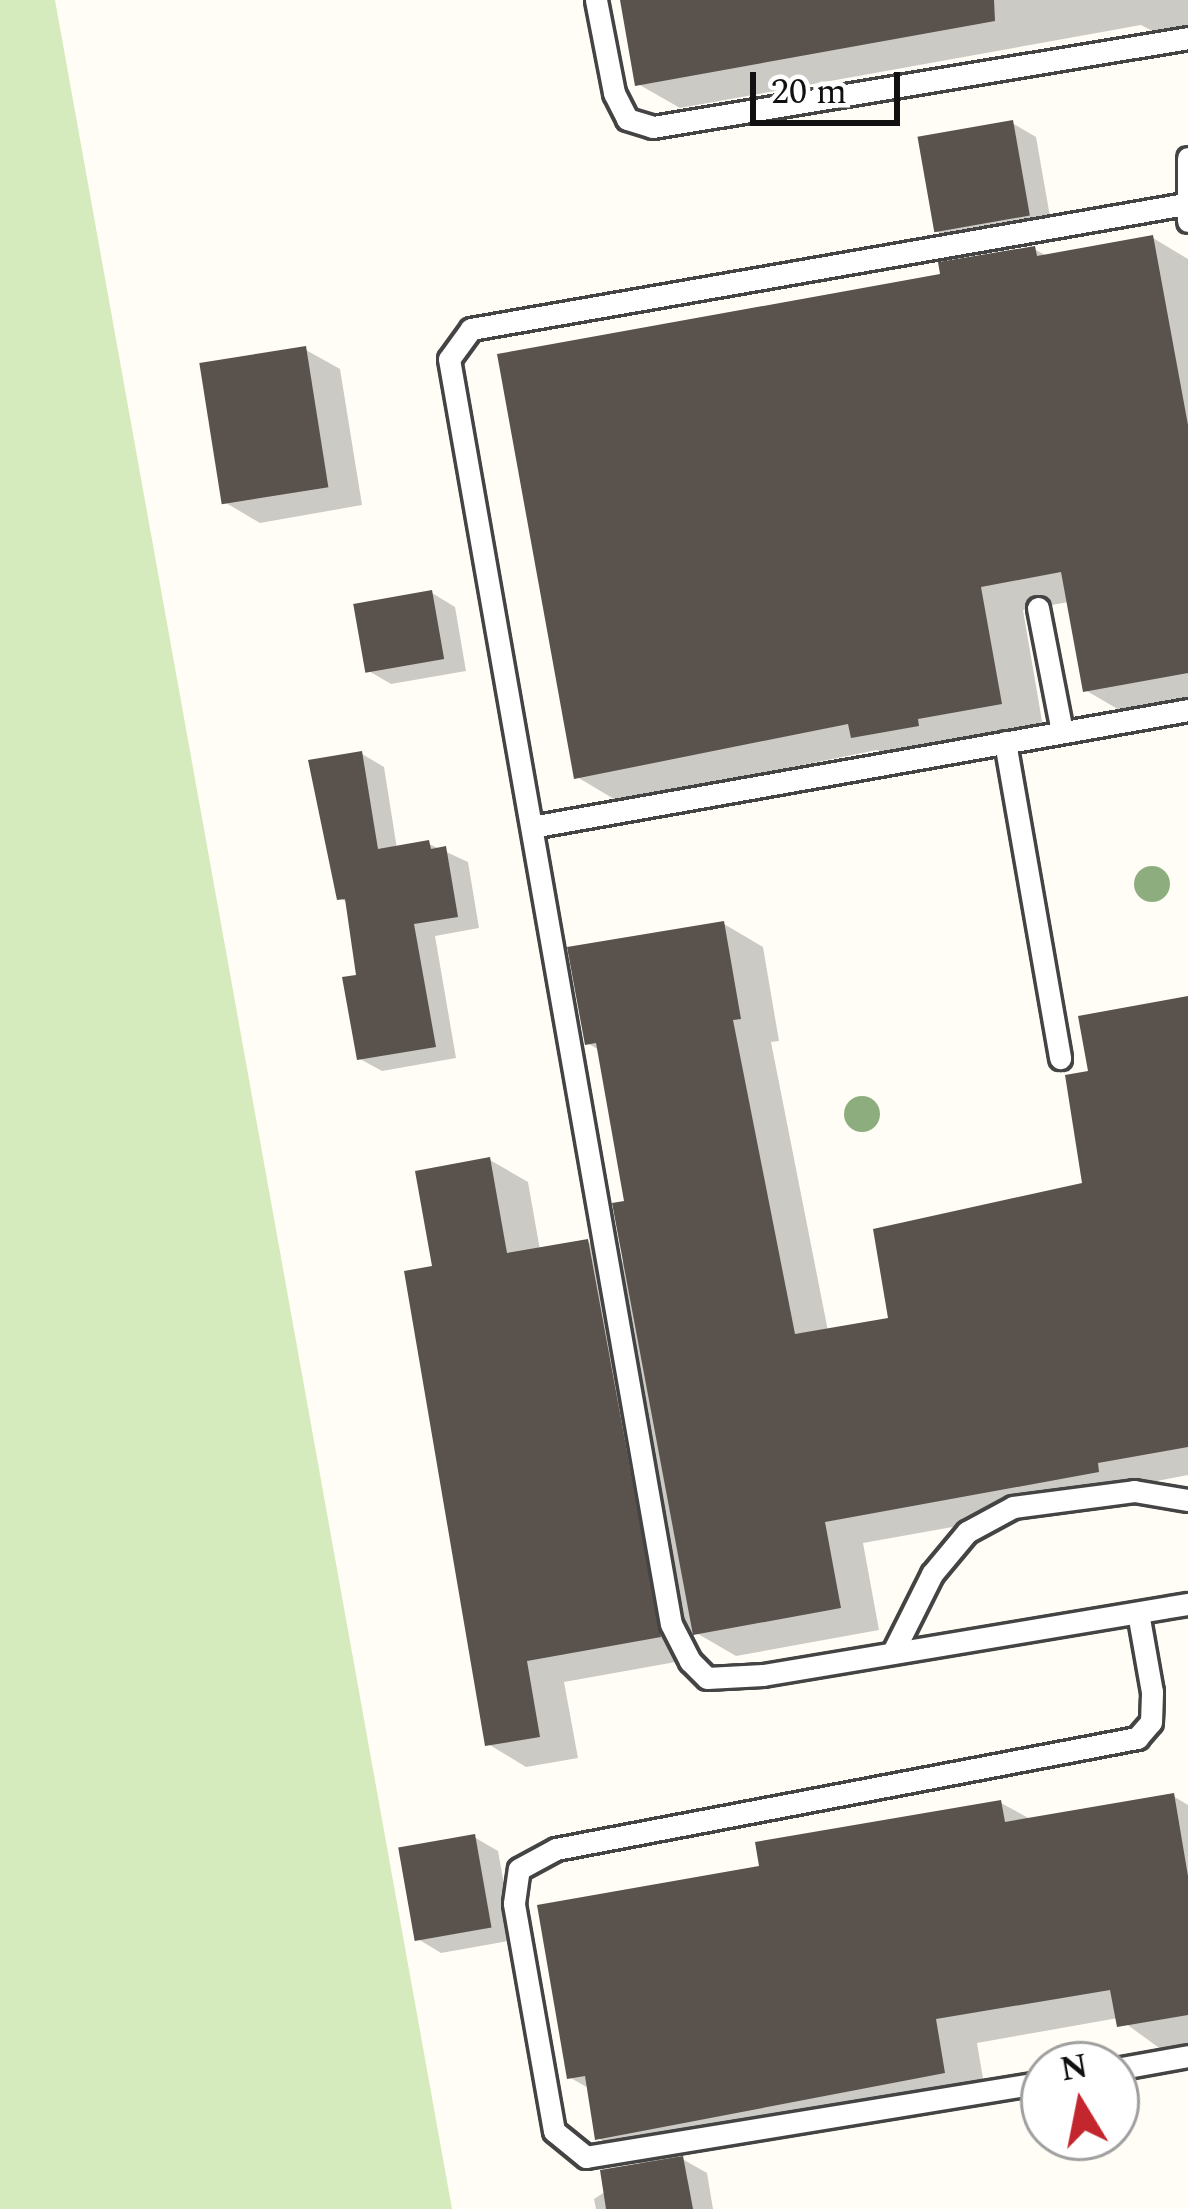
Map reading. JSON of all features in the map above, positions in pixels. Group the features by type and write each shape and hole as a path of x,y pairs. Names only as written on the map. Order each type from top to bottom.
{"lane":[{"path":"596,0 614,93 627,119 653,128 1188,38"},
{"path":"1188,158 1186,213 472,329 457,342 449,359 537,826 671,1624 707,1678 1188,1604"},
{"path":"1038,608 1062,732"},
{"path":"537,826 1188,710"},
{"path":"1005,742 1060,1058"},
{"path":"894,1650 944,1560 967,1532 1013,1507 1134,1491 1188,1500"},
{"path":"1020,2086 586,2157 554,2131 514,1904 519,1869 556,1849 1137,1738 1151,1721 1152,1691 1138,1613"},
{"path":"1140,2065 1188,2056"}],"green space":[{"path":"0,0 55,0 452,2209 0,2209"}],"building":[{"path":"620,0 994,0 995,21 635,86"},
{"path":"1013,120 1030,216 934,232 917,137"},
{"path":"1153,235 1188,425 1188,673 1083,692 1061,572 981,587 1002,704 918,719 919,726 851,738 848,724 574,779 497,354 940,274 938,262 1035,246 1037,256"},
{"path":"306,346 328,487 222,504 199,363"},
{"path":"432,590 444,659 365,673 353,604"},
{"path":"362,751 378,849 429,840 431,849 446,846 458,917 414,924 436,1047 357,1060 342,977 356,975 345,899 337,900 308,760"},
{"path":"724,921 741,1019 733,1020 795,1334 888,1318 873,1229 1082,1183 1065,1075 1088,1071 1078,1016 1188,996 1188,1447 1098,1463 1099,1472 825,1522 841,1608 693,1635 612,1203 624,1201 596,1043 585,1045 567,947"},
{"path":"490,1157 507,1253 588,1239 661,1637 527,1661 540,1737 485,1746 404,1271 432,1266 415,1171"},
{"path":"1174,1793 1188,1876 1188,2015 1117,2027 1110,1990 936,2019 945,2073 595,2140 585,2076 567,2079 537,1905 759,1866 755,1842 1001,1800 1005,1822"},
{"path":"475,1834 491,1928 415,1941 398,1848"},
{"path":"683,2156 693,2209 606,2209 600,2170"}]}
